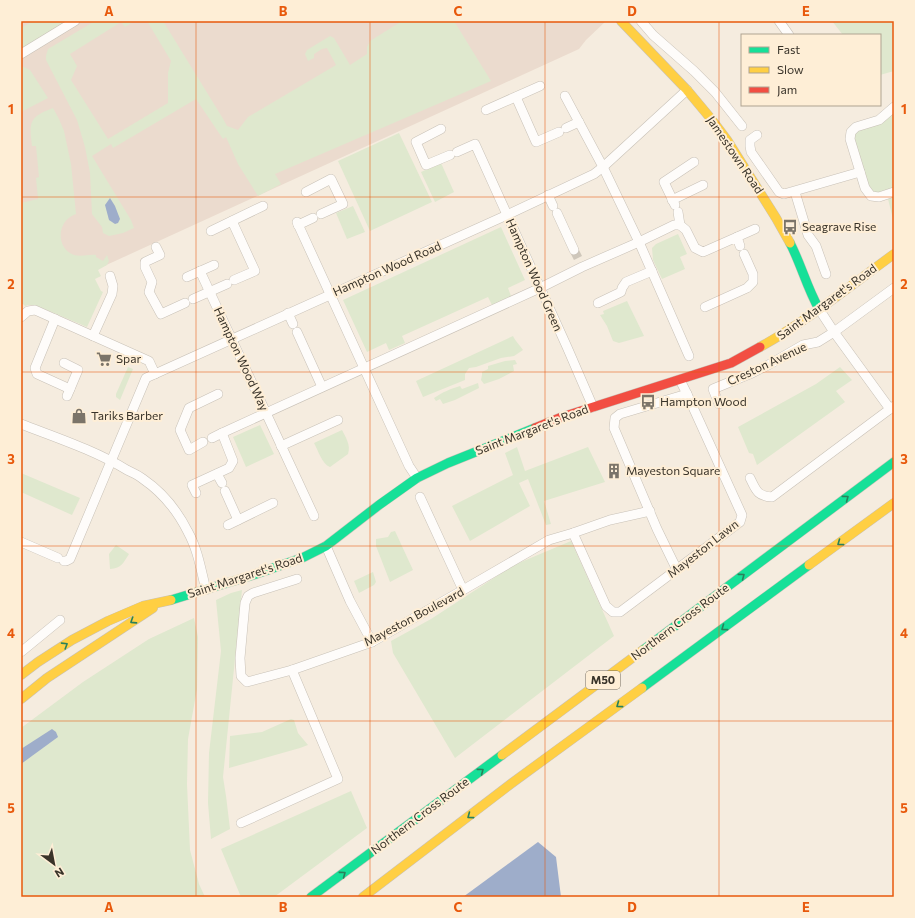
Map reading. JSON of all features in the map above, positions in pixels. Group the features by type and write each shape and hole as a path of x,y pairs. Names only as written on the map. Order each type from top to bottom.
{"main road":[{"name":"Jamestown Road","path":"621,21 687,90 727,140 776,218 792,247 806,280 812,299 819,309"},
{"name":"Saint Margaret's Road","path":"21,699 72,640 108,621 143,606 206,590 302,558 326,546 417,478 448,463 562,417 732,363 777,338 894,254"},
{"name":"Northern Cross Route","path":"311,897 894,462"},
{"name":"M50","path":"363,897 512,783 894,503"},
{"name":"Saint Margaret's Road","path":"21,675 49,666 166,601"}],"street":[{"path":"21,54 75,21"},
{"path":"640,21 715,92 739,123 729,126"},
{"path":"779,21 788,34"},
{"path":"486,110 540,86"},
{"name":"Hampton Wood Road","path":"21,542 66,561 70,559 146,378 507,215 594,174 687,90"},
{"path":"565,96 603,167 639,242 689,356"},
{"path":"516,97 536,142 579,122"},
{"path":"894,107 879,120 856,127 851,132 850,139 865,188 871,196 879,198 894,192"},
{"name":"Hampton Wood Green","path":"440,129 416,142 426,165 475,144 593,407"},
{"path":"757,134 750,140 752,152 779,192 784,194 860,172"},
{"path":"694,162 664,182 675,206 680,225 686,230 695,248 703,252 740,246 755,229"},
{"path":"306,192 331,179 343,204 298,223 409,466 417,478"},
{"path":"675,206 703,185"},
{"path":"795,192 808,235 816,246 826,274"},
{"path":"548,195 578,258"},
{"path":"211,231 263,206"},
{"path":"156,247 160,255 146,262 145,267 152,282 149,292 161,314 254,271 232,221"},
{"path":"218,394 189,408 180,430 189,450 266,412 540,288 578,258 639,242 674,225 680,225"},
{"path":"705,307 747,288 753,282 753,274 740,246"},
{"path":"187,276 214,265"},
{"name":"Hampton Wood Way","path":"200,271 314,516"},
{"path":"598,302 621,292 626,282 652,271"},
{"path":"93,336 112,294 113,286 110,276"},
{"path":"834,332 894,288"},
{"path":"750,478 757,492 763,497 772,497 892,407 834,332 819,309"},
{"path":"21,317 28,311 35,310 149,361 155,374"},
{"path":"288,313 322,387"},
{"path":"55,319 34,368 37,374 69,392 78,370 64,363"},
{"name":"Creston Avenue","path":"719,404 713,389 752,373 803,345 818,342 834,332"},
{"path":"40,354 49,358"},
{"name":"Mayeston Lawn","path":"573,533 606,606 613,612 620,612 740,522 742,515 688,394 680,380"},
{"path":"677,570 614,428 615,418 620,414 688,394"},
{"path":"281,446 338,420"},
{"path":"21,424 111,460 144,479 162,495 177,513 188,531 195,547 206,590"},
{"path":"196,493 192,485 229,468 233,461 222,433"},
{"path":"217,474 238,520"},
{"path":"420,497 463,590"},
{"path":"228,525 273,503"},
{"name":"Mayeston Boulevard","path":"297,579 248,596 245,603 240,658 241,676 247,682 292,670 372,642 549,540 610,520 650,511"},
{"path":"326,546 350,601 372,642"},
{"path":"21,652 60,620"},
{"path":"241,823 338,779 292,670"}],"shaded area":[{"path":"21,21 606,21 586,40 579,49 21,304"}],"green space":[{"path":"33,21 66,21 21,50 21,28"},
{"path":"95,21 132,21 125,27 121,22 70,54 77,66 71,80 108,139 168,103 168,73 171,61 147,21 163,21 227,126 238,130 248,117 336,65 327,48 314,54 314,58 308,61 305,54 307,50 330,36 334,38 350,65 367,54 367,47 370,41 402,21 454,21 491,81 275,174 281,184 258,196 238,164 226,137 223,139 196,99 113,148 111,144 92,156 131,220 134,228 123,233 109,236 103,233 102,227 92,214 90,173 85,147 77,120 46,60 48,49"},
{"path":"832,21 894,21 894,71 881,75 881,34 842,34"},
{"path":"21,67 30,70 48,98 21,112"},
{"path":"894,107 894,223 887,195 871,196 851,132"},
{"path":"53,108 64,131 71,164 76,214 65,222 62,228 61,241 68,251 74,255 96,255 96,257 103,261 107,255 109,261 107,265 98,270 101,276 95,279 103,292 87,327 35,305 25,306 21,304 21,203 38,199 36,178 39,177 36,146 32,146 31,126 32,121 39,114"},
{"path":"399,133 432,202 370,231 338,161"},
{"path":"441,163 454,192 435,202 421,172"},
{"path":"353,206 365,232 347,239 336,213"},
{"path":"501,227 525,280 508,288 511,296 492,305 488,297 402,336 405,343 389,350 386,343 367,352 343,300"},
{"path":"678,234 687,254 680,257 685,269 662,279 653,260 652,248 656,244"},
{"path":"627,301 644,336 619,343 613,341 607,326 600,315 604,314 603,311"},
{"path":"513,336 523,350 514,356 501,358 469,368 465,374 465,380 423,397 416,381"},
{"path":"515,360 517,364 513,365 514,371 499,379 484,384 481,380 482,372 488,369 488,366"},
{"path":"128,367 133,369 120,400 116,397 116,394"},
{"path":"840,367 852,380 836,391 845,402 757,465 753,454 749,453 738,427 816,384"},
{"path":"478,383 479,388 455,400 443,404 440,399 436,401 434,398 456,387 460,386 462,389"},
{"path":"260,425 274,454 246,467 233,437"},
{"path":"342,430 349,451 348,454 330,467 322,460 314,443"},
{"path":"517,447 525,471 588,447 605,482 544,501 551,524 546,525 528,479 519,483 530,506 470,541 452,506 513,475 505,453"},
{"path":"21,473 80,498 72,515 21,492"},
{"path":"395,531 413,570 390,582 376,546 376,539 388,537 391,532"},
{"path":"571,541 614,636 455,758 393,653 391,641 431,619 514,565"},
{"path":"116,545 129,554 120,566 110,569 109,554"},
{"path":"373,572 376,582 374,585 359,593 354,581"},
{"path":"242,590 223,777 230,829 211,839 208,803 209,753 221,651 216,600"},
{"path":"194,618 198,637 197,689 188,739 187,784 190,850 199,884 205,897 21,897 21,728 83,682 149,639"},
{"path":"291,719 294,720 298,733 308,745 229,768 230,736 262,732"},
{"path":"351,791 367,828 274,897 241,897 221,849"}],"water":[{"path":"110,198 120,219 118,223 115,224 109,220 105,205"},
{"path":"52,729 56,732 58,737 21,764 21,749"},
{"path":"538,842 556,857 561,897 463,897"}],"tunnel":[{"path":"574,250 578,258"}],"traffic: fast":[{"path":"790,243 819,309"},
{"path":"171,600 250,576 302,558 326,546 417,478 448,463 535,428"},
{"path":"643,650 894,462"},
{"path":"642,688 809,565"},
{"path":"311,897 502,755"}],"traffic: slow":[{"path":"621,21 687,90 712,120 727,140 790,243"},
{"path":"760,347 811,315 894,254"},
{"path":"809,565 894,503"},
{"path":"21,675 72,640 108,621 143,606 171,600"},
{"path":"21,699 47,678 153,608"},
{"path":"502,755 643,650"},
{"path":"363,897 512,783 642,688"}],"traffic: jam":[{"path":"535,428 562,417 731,363 760,347"}],"place":[{"name":"Seagrave Rise","path":"790,227"},
{"name":"Spar","path":"104,359"},
{"name":"Hampton Wood","path":"648,402"},
{"name":"Tariks Barber","path":"79,416"},
{"name":"Mayeston Square","path":"614,471"}]}
